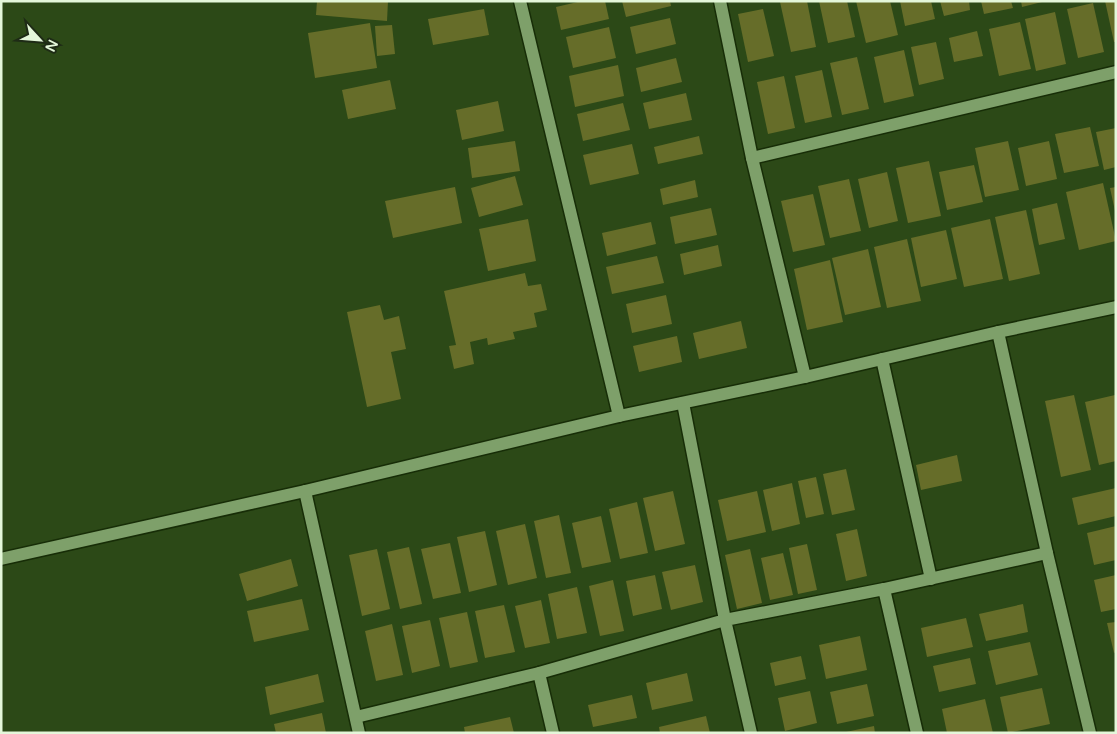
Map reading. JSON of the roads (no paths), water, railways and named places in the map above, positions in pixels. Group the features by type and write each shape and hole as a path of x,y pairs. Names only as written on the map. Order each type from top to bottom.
{"street":[{"path":"520,1 619,416"},
{"path":"720,1 752,158 805,377"},
{"path":"752,158 1116,72"},
{"path":"1,559 305,491 619,416 805,377 998,332 1116,307"},
{"path":"998,332 1047,553 1090,733"},
{"path":"882,359 931,579"},
{"path":"684,403 725,620 751,733"},
{"path":"305,491 359,733"},
{"path":"356,717 539,673 725,620 884,589 1047,553"},
{"path":"884,589 917,733"},
{"path":"539,673 553,733"}]}
